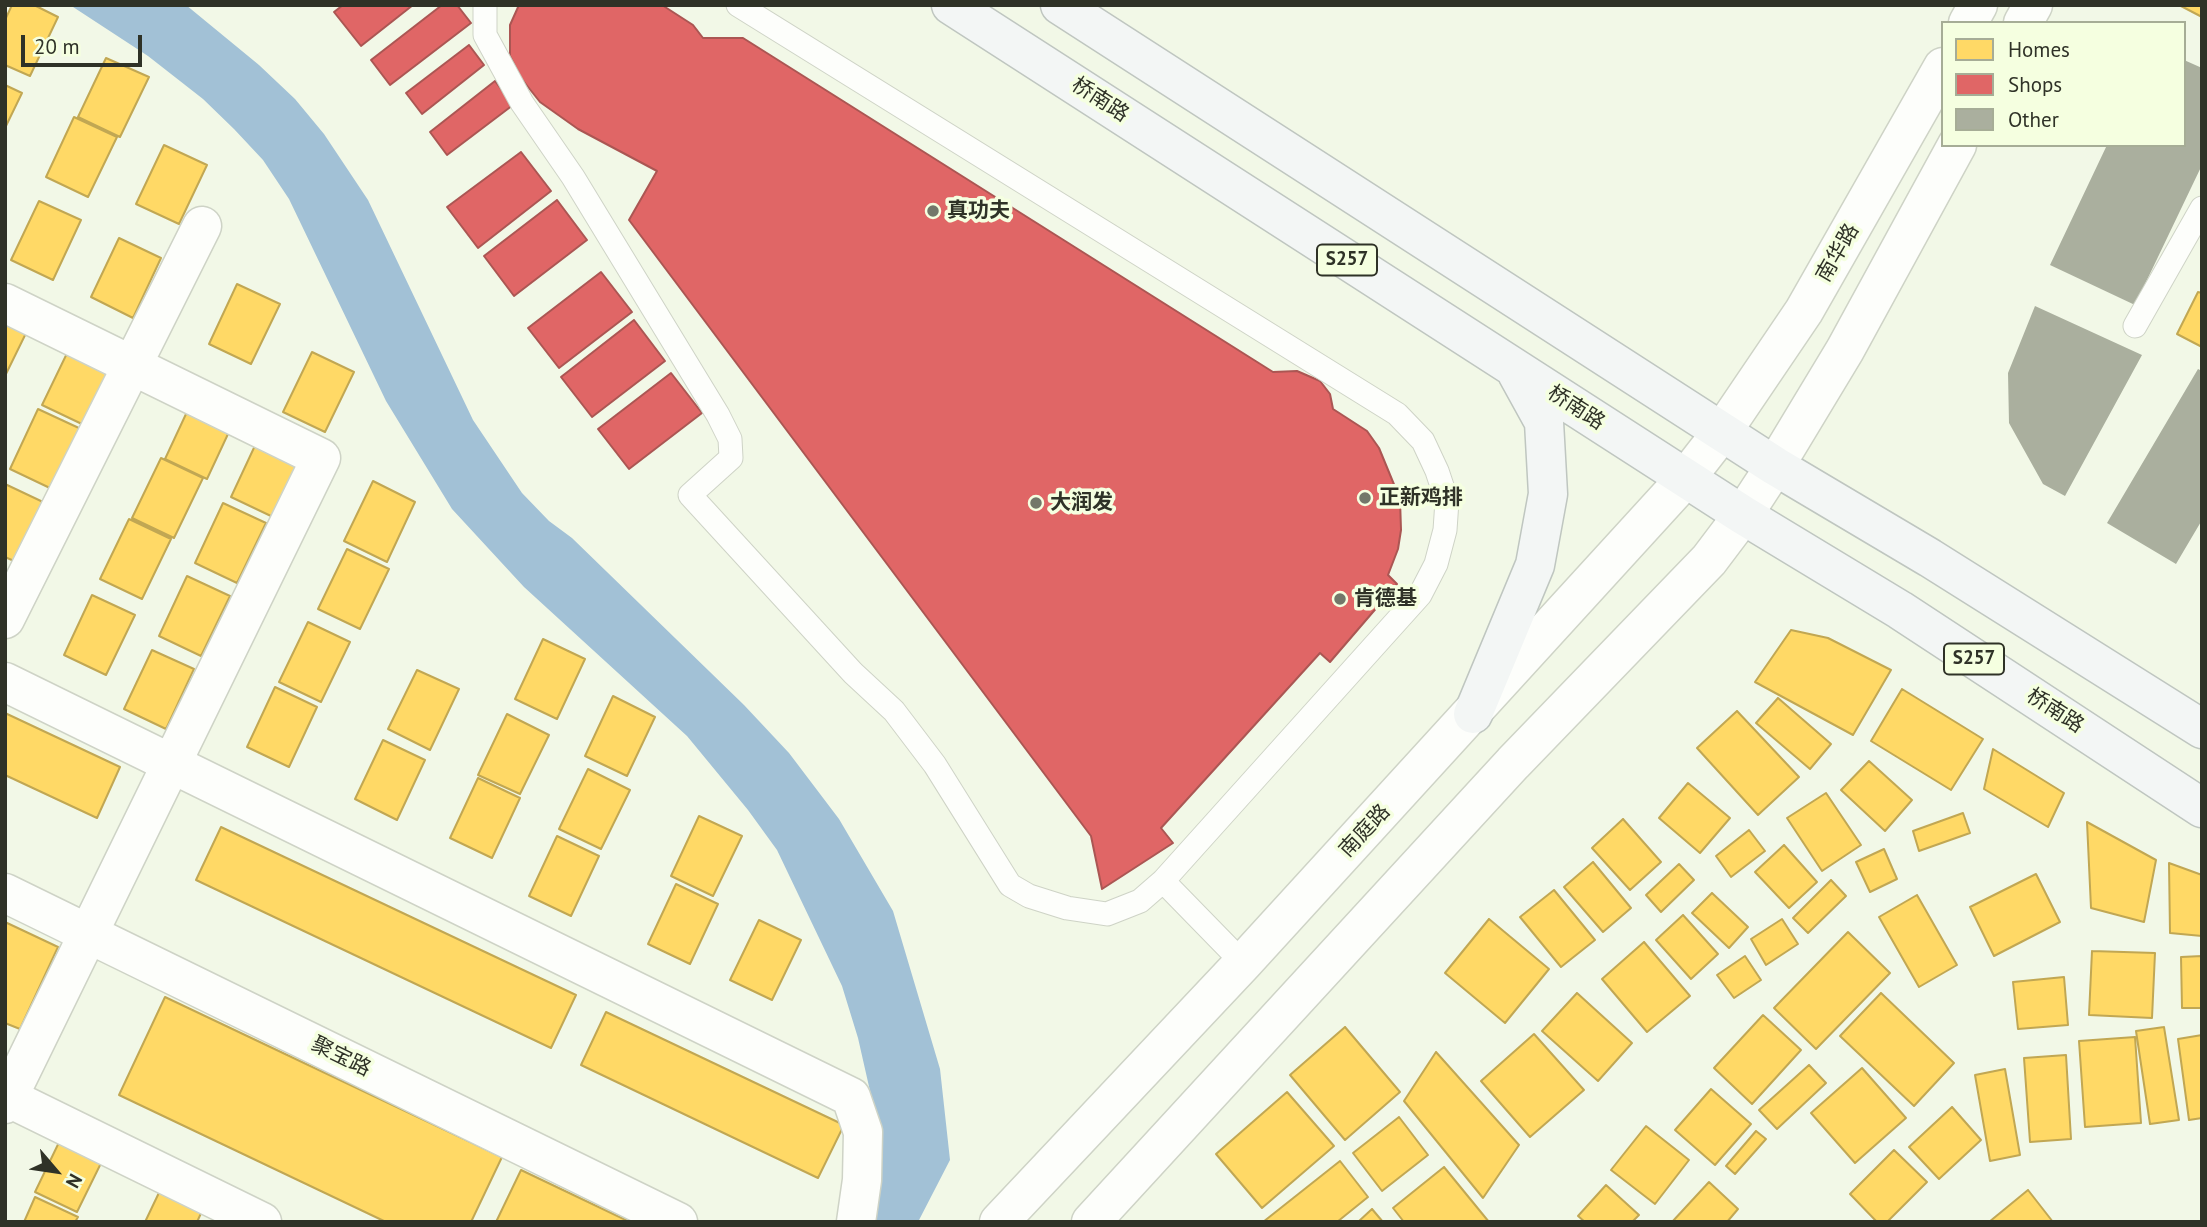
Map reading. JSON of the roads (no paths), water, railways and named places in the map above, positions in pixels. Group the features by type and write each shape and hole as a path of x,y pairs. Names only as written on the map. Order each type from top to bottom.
{"main road":[{"name":"桥南路","path":"951,5 1743,515 1900,610 2202,808"},
{"name":"S257","path":"1060,5 1775,466 1930,558 2202,729"},
{"path":"1473,714 1535,565 1548,494 1544,422 1515,368"}],"street":[{"path":"1969,21 1978,5"},
{"path":"2024,21 2033,5"},
{"name":"南华路","path":"1722,432 1812,298 1941,71"},
{"path":"1091,1222 1513,763 1709,560 1775,466 1844,350 1955,147"},
{"path":"5,619 202,226"},
{"path":"5,303 321,458 6,1099 262,1222"},
{"name":"南庭路","path":"1001,1220 1244,963 1473,714 1686,478 1722,432"},
{"path":"5,682 851,1097 863,1132 862,1180 856,1222"},
{"name":"聚宝路","path":"5,893 678,1222"}],"lane":[{"path":"485,5 485,35 522,103 573,177 730,439 731,458 690,495 853,673 894,711 935,765 1010,885 1029,896 1067,908 1107,914 1140,901 1163,881 1420,594 1436,564 1446,530 1447,501 1437,471 1423,441 1397,414 738,5"},
{"path":"2135,326 2202,208"},
{"path":"1163,881 1244,963"}],"water":[{"path":"70,5 186,5 259,65 295,99 324,134 368,200 473,420 522,493 744,705 789,753 839,819 893,911 940,1069 950,1160 918,1222 867,1222 875,1113 858,1038 842,986 777,850 687,736 524,587 452,509 386,401 289,199 263,160 203,99 148,56"}],"place":[{"name":"真功夫","path":"933,211"},
{"name":"正新鸡排","path":"1365,498"},
{"name":"大润发","path":"1036,503"},
{"name":"肯德基","path":"1340,599"}]}
